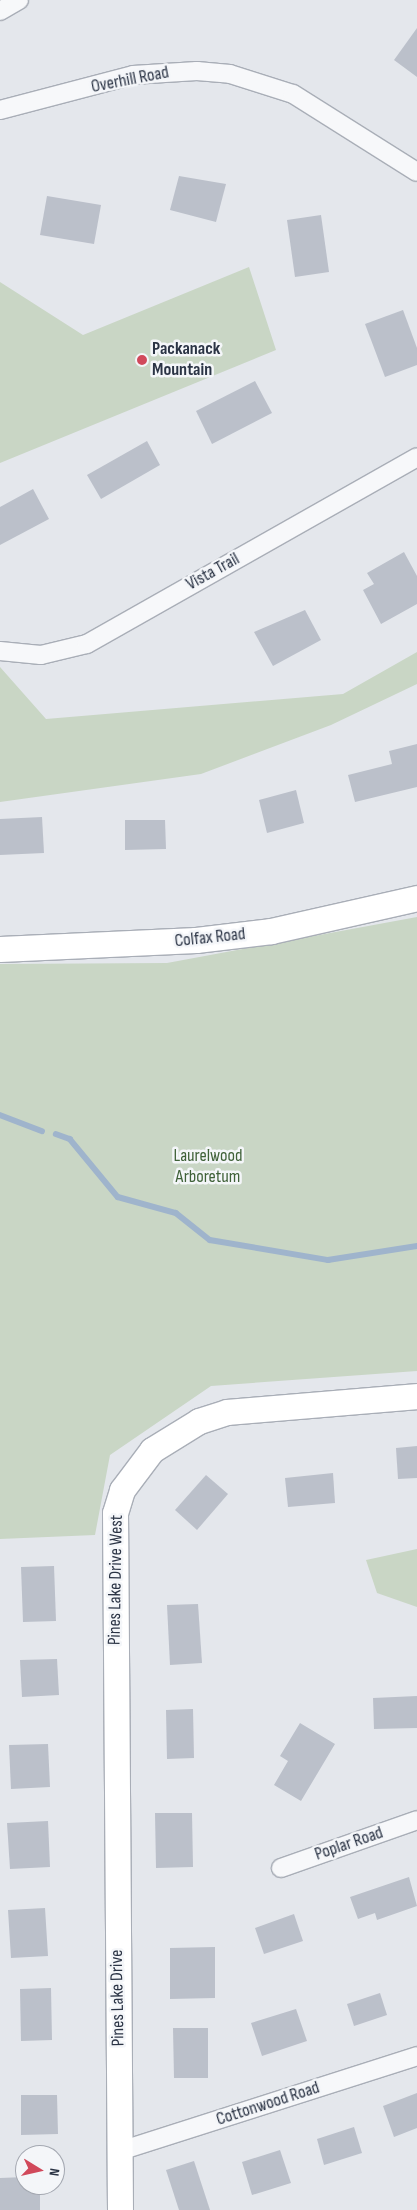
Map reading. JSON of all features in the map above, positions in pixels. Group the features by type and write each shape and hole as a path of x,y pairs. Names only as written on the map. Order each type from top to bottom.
{"street":[{"path":"0,11 19,0"},
{"name":"Overhill Road","path":"0,110 132,75 173,71 230,74 293,94 417,172"},
{"name":"Vista Trail","path":"0,651 41,655 87,644 417,457"},
{"name":"Colfax Road","path":"0,949 196,940 308,924 417,898"},
{"name":"Pines Lake Drive West","path":"116,1786 114,1513 135,1469 174,1434 227,1412 417,1396"},
{"name":"Pines Lake Drive","path":"116,1786 120,2210"},
{"name":"Poplar Road","path":"281,1868 417,1820"},
{"name":"Cottonwood Road","path":"120,2151 417,2056"}],"green space":[{"path":"249,267 276,350 0,463 0,282 83,335"},
{"path":"417,652 417,684 331,725 201,774 0,802 0,667 46,719 343,694"},
{"name":"Laurelwood Arboretum","path":"417,917 417,1371 211,1386 110,1455 95,1535 0,1539 0,964 167,963"},
{"path":"417,1549 417,1607 377,1593 366,1560"}],"building":[{"path":"417,28 417,77 394,60"},
{"path":"179,176 226,184 216,222 170,210"},
{"path":"47,196 101,205 94,244 40,235"},
{"path":"321,215 329,272 295,277 287,220"},
{"path":"403,310 417,348 417,365 385,377 365,324"},
{"path":"255,381 272,413 212,444 196,411"},
{"path":"147,441 160,465 101,499 87,475"},
{"path":"33,489 49,519 0,545 0,507"},
{"path":"404,552 417,576 417,604 381,624 363,590 374,584 367,573"},
{"path":"305,610 321,640 273,666 254,632"},
{"path":"417,744 417,787 355,802 348,775 392,764 389,751"},
{"path":"296,790 304,823 267,833 259,800"},
{"path":"42,817 44,853 0,855 0,819"},
{"path":"125,820 165,820 166,849 125,850"},
{"path":"417,1446 417,1478 398,1479 396,1448"},
{"path":"333,1473 335,1503 288,1507 285,1478"},
{"path":"206,1475 228,1494 197,1530 175,1510"},
{"path":"54,1566 56,1621 23,1622 21,1567"},
{"path":"198,1604 202,1663 170,1665 167,1605"},
{"path":"57,1659 59,1695 22,1697 20,1660"},
{"path":"417,1696 417,1728 374,1729 373,1698"},
{"path":"193,1709 194,1758 167,1759 166,1710"},
{"path":"300,1723 335,1744 301,1801 274,1785 288,1761 280,1756"},
{"path":"48,1744 50,1787 11,1789 9,1745"},
{"path":"155,1813 192,1813 193,1867 156,1868"},
{"path":"48,1821 50,1867 10,1869 7,1823"},
{"path":"409,1877 417,1906 377,1920 375,1913 358,1919 350,1897"},
{"path":"45,1908 48,1956 11,1958 8,1910"},
{"path":"294,1914 303,1941 264,1954 255,1928"},
{"path":"215,1947 215,1998 170,1999 170,1948"},
{"path":"51,1988 52,2040 21,2041 20,1989"},
{"path":"380,1993 387,2015 354,2026 347,2004"},
{"path":"296,2009 307,2041 262,2056 251,2023"},
{"path":"173,2028 208,2028 208,2078 174,2078"},
{"path":"417,2093 417,2128 394,2137 383,2106"},
{"path":"21,2095 57,2095 58,2134 21,2135"},
{"path":"354,2127 362,2153 324,2165 317,2139"},
{"path":"280,2150 291,2183 252,2195 242,2162"},
{"path":"194,2161 210,2210 179,2210 166,2170"},
{"path":"15,2177 15,2195 40,2195 40,2210 0,2210 0,2178"}],"waterway":[{"path":"0,1115 42,1131"},
{"path":"56,1134 70,1139 118,1197 176,1213 210,1240 328,1260 417,1246"}],"place":[{"name":"Packanack Mountain","path":"142,360"}]}
